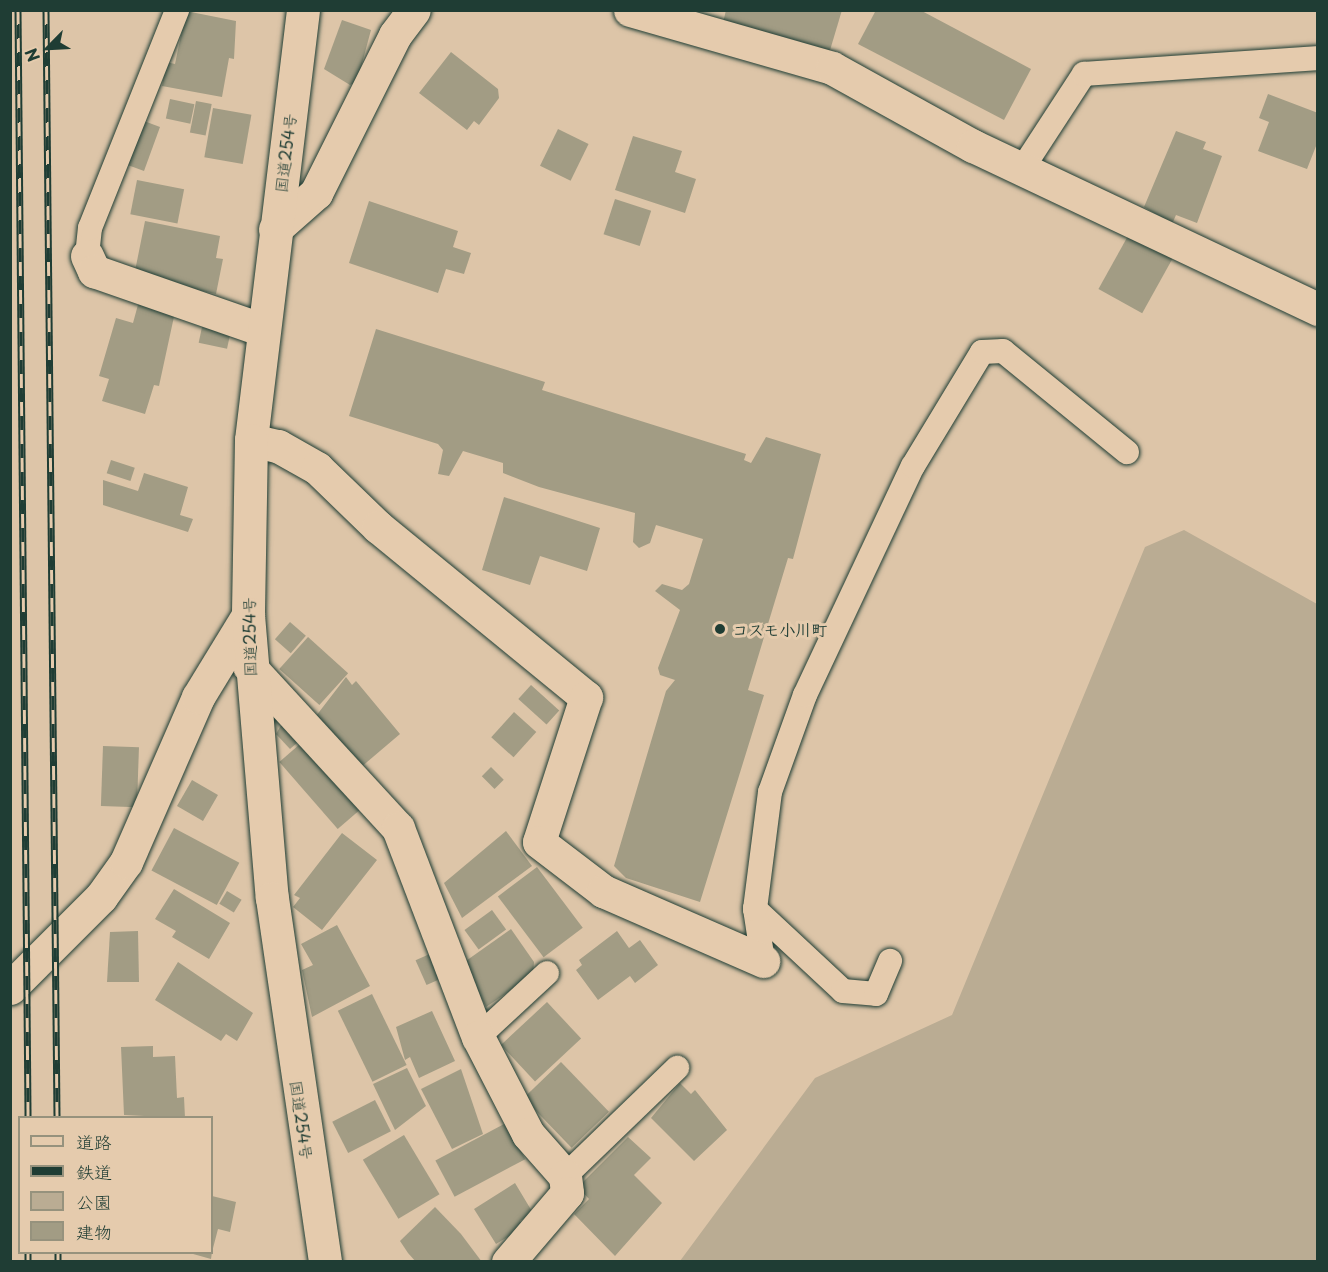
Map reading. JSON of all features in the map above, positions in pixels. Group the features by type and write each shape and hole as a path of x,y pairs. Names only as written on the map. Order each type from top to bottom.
{"main road":[{"name":"国道254号","path":"303,10 251,440 248,615 249,666 273,898 325,1262"},
{"path":"275,229 316,193 395,35 414,10"},
{"path":"630,10 832,68 973,146 1024,166 1317,309"},
{"path":"87,256 94,270 263,330"},
{"path":"251,440 278,446 317,468 378,527 586,697 539,842 603,891 763,961"},
{"path":"10,988 101,897 126,862 198,697 248,615"},
{"path":"249,666 398,828 478,1037 528,1134 565,1176 567,1193 508,1262"}],"lane":[{"path":"87,256 90,228 177,10"},
{"path":"1024,166 1084,74 1317,58"},
{"path":"763,961 755,909 771,792 805,695 913,466 982,352 1003,351 1127,452"},
{"path":"755,909 843,992 876,994 890,961"},
{"path":"478,1037 547,973"},
{"path":"565,1176 677,1068"}],"green space":[{"path":"1184,530 1317,604 1317,1261 680,1261 815,1078 952,1015 1145,547"}],"building":[{"path":"726,10 842,10 828,57 723,23"},
{"path":"876,10 920,10 1031,69 1004,120 858,44"},
{"path":"186,11 236,21 234,59 229,58 222,97 162,86 166,62 175,64"},
{"path":"342,20 371,30 357,82 350,85 324,69"},
{"path":"451,52 498,89 499,98 479,125 474,121 467,130 419,93"},
{"path":"1268,94 1318,113 1318,141 1307,169 1258,151 1269,122 1259,118"},
{"path":"170,99 194,104 190,124 166,119"},
{"path":"196,101 212,104 206,135 190,132"},
{"path":"213,108 251,115 243,164 204,157"},
{"path":"144,121 160,127 144,171 125,164"},
{"path":"558,129 589,144 571,181 540,166"},
{"path":"1176,131 1206,142 1203,149 1222,156 1197,223 1176,215 1172,224 1144,207"},
{"path":"633,136 682,151 675,172 696,179 685,213 615,190"},
{"path":"137,180 184,189 177,224 130,214"},
{"path":"615,199 651,211 640,246 604,234"},
{"path":"369,201 458,231 453,247 471,253 464,274 446,269 438,293 349,263"},
{"path":"145,221 220,236 216,258 223,259 216,294 150,280 135,271"},
{"path":"1129,234 1173,258 1142,313 1098,289"},
{"path":"139,301 175,312 159,386 154,385 145,414 102,401 109,379 99,376 116,318 133,323"},
{"path":"202,327 230,333 227,349 199,343"},
{"name":"コスモ小川町","path":"376,329 545,382 542,390 746,454 744,460 751,463 766,437 821,454 793,559 788,558 748,690 764,695 700,902 626,878 614,866 666,691 675,680 660,675 658,668 680,610 655,591 662,584 682,590 689,584 703,539 656,525 650,543 639,548 633,542 635,513 539,487 503,473 503,463 463,451 449,476 438,474 443,450 438,444 349,416"},
{"path":"111,460 135,468 130,481 107,473"},
{"path":"144,473 188,487 180,515 193,519 188,532 103,505 103,480 138,491"},
{"path":"504,497 600,528 587,571 540,556 530,585 482,570"},
{"path":"290,622 306,636 291,653 275,639"},
{"path":"308,637 348,673 319,705 279,669"},
{"path":"346,677 352,685 356,681 400,734 360,768 316,716"},
{"path":"531,685 559,710 547,725 518,699"},
{"path":"514,712 536,732 514,757 491,737"},
{"path":"287,715 305,736 290,749 276,734"},
{"path":"308,737 366,804 338,829 279,762"},
{"path":"103,746 139,747 137,807 101,806"},
{"path":"491,767 504,780 495,789 482,776"},
{"path":"192,780 218,795 203,821 177,806"},
{"path":"174,828 239,863 217,905 151,870"},
{"path":"506,831 532,866 462,918 444,883"},
{"path":"342,833 377,860 322,930 293,907 300,898 294,895"},
{"path":"537,867 583,928 544,957 498,896"},
{"path":"174,889 230,923 209,959 172,937 176,931 155,919"},
{"path":"227,891 242,900 234,913 219,904"},
{"path":"492,910 506,929 479,949 464,930"},
{"path":"337,925 370,986 312,1017 302,970 313,965 301,944"},
{"path":"511,929 534,962 533,975 486,1007 463,963"},
{"path":"138,931 139,982 107,982 110,932"},
{"path":"617,931 629,948 640,940 658,965 635,983 630,976 598,1000 576,970 582,965 579,960"},
{"path":"432,953 443,978 427,985 416,960"},
{"path":"178,962 253,1013 237,1041 226,1034 221,1041 155,1000"},
{"path":"372,994 407,1065 372,1082 338,1011"},
{"path":"547,1002 581,1039 535,1082 501,1045"},
{"path":"432,1011 455,1061 419,1078 410,1057 405,1060 396,1027"},
{"path":"153,1046 153,1057 175,1056 177,1098 184,1097 185,1116 124,1115 121,1047"},
{"path":"561,1062 609,1112 572,1148 524,1098"},
{"path":"407,1068 426,1106 395,1130 373,1084"},
{"path":"461,1069 483,1134 452,1149 421,1089"},
{"path":"680,1083 691,1094 695,1090 727,1130 694,1161 651,1118"},
{"path":"375,1100 391,1131 348,1153 332,1122"},
{"path":"506,1123 525,1159 455,1197 435,1161"},
{"path":"404,1135 440,1194 398,1219 363,1160"},
{"path":"628,1137 651,1158 634,1175 662,1203 615,1256 574,1214 589,1199 578,1187"},
{"path":"515,1183 533,1213 520,1221 524,1227 496,1244 474,1209"},
{"path":"213,1196 236,1202 230,1232 218,1229 213,1248"},
{"path":"435,1207 461,1234 482,1262 416,1262 408,1253 400,1241"},
{"path":"193,1254 212,1254 211,1259"}],"railway":[{"path":"18,10 28,1116"},
{"path":"46,10 57,1116"},
{"path":"28,1254 28,1262"},
{"path":"58,1254 58,1262"}],"place":[{"name":"コスモ小川町","path":"720,629"}]}
